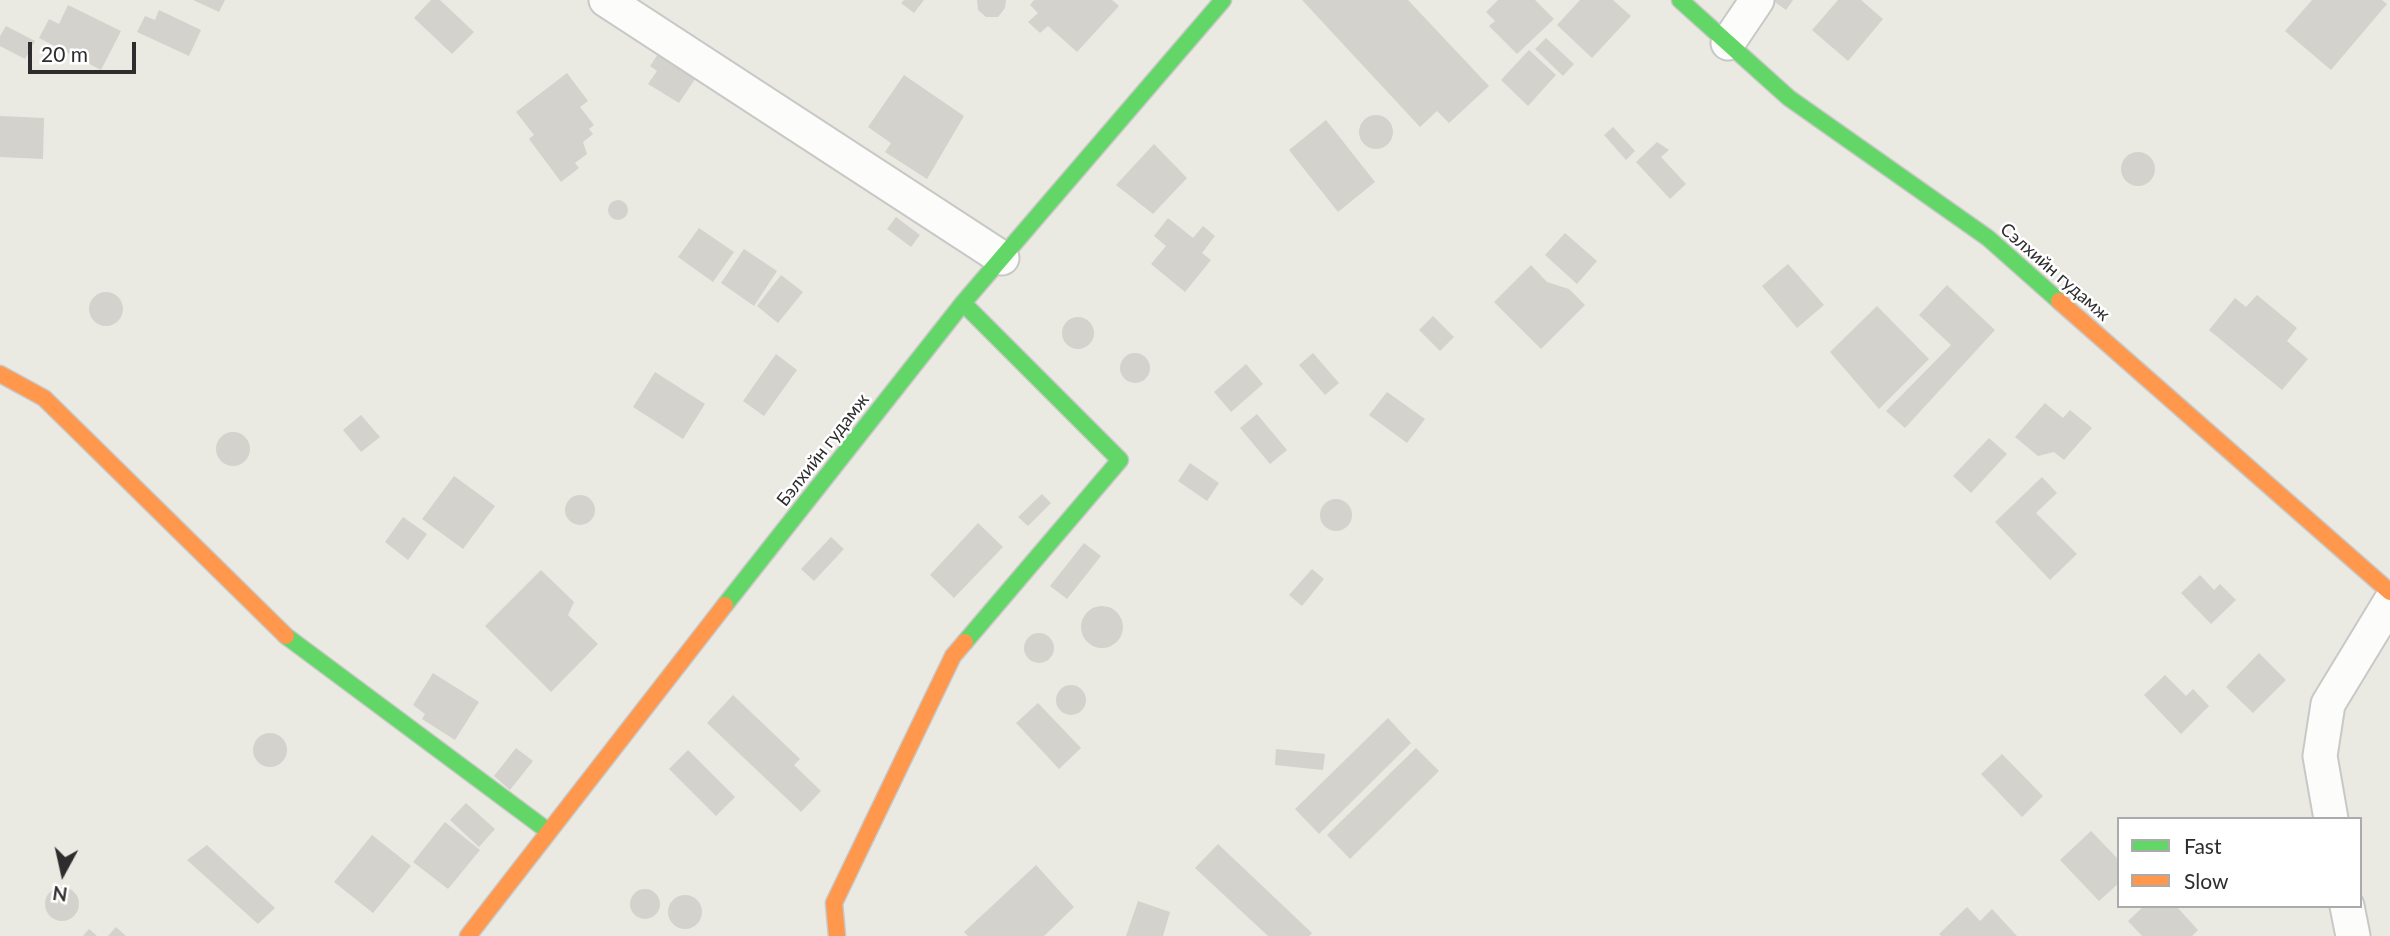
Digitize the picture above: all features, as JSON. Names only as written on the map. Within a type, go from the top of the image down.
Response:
[{"type":"main road","name":"Бэлхийн гудамж","points":[[468,936],[963,303],[1223,0]]},
{"type":"main road","name":"Сэлхийн гудамж","points":[[1680,0],[1789,98],[1988,238],[2390,592]]},
{"type":"main road","points":[[837,936],[834,903],[953,656],[1120,460],[963,303]]},
{"type":"main road","points":[[0,374],[44,398],[285,635],[548,831]]},
{"type":"street","points":[[606,0],[1002,258]]},
{"type":"street","points":[[1728,43],[1757,0]]},
{"type":"street","points":[[2331,817],[2320,756],[2328,704],[2390,602]]},
{"type":"street","points":[[2347,908],[2353,936]]},
{"type":"building","points":[[193,0],[225,0],[219,12]]},
{"type":"building","points":[[431,0],[440,0],[474,32],[452,54],[414,18]]},
{"type":"building","points":[[904,0],[924,0],[914,13],[901,3]]},
{"type":"building","points":[[977,0],[1006,0],[1005,8],[998,17],[986,17],[978,10]]},
{"type":"building","points":[[1034,0],[1112,0],[1119,6],[1077,52],[1048,26],[1040,33],[1028,22],[1038,13],[1030,5]]},
{"type":"building","points":[[1302,0],[1408,0],[1489,86],[1449,123],[1437,111],[1420,127]]},
{"type":"building","points":[[1498,0],[1535,0],[1554,19],[1517,54],[1489,26],[1495,21],[1486,12]]},
{"type":"building","points":[[1580,0],[1613,0],[1631,16],[1592,58],[1557,25]]},
{"type":"building","points":[[1772,0],[1793,0],[1786,10]]},
{"type":"building","points":[[1838,0],[1861,0],[1883,19],[1848,61],[1812,30]]},
{"type":"building","points":[[2312,0],[2382,0],[2387,4],[2331,70],[2285,31]]},
{"type":"building","points":[[68,5],[121,31],[101,70],[39,38],[49,19],[59,24]]},
{"type":"building","points":[[159,10],[201,30],[189,56],[137,32],[145,16],[155,20]]},
{"type":"building","points":[[6,26],[35,41],[25,59],[0,46],[0,36]]},
{"type":"building","points":[[1546,38],[1574,64],[1563,76],[1535,49]]},
{"type":"building","points":[[662,48],[699,73],[679,103],[648,84],[657,71],[650,66]]},
{"type":"building","points":[[1529,50],[1556,75],[1528,106],[1501,80]]},
{"type":"building","points":[[567,73],[588,101],[580,107],[594,125],[589,129],[593,134],[583,142],[587,154],[575,163],[579,168],[561,182],[529,139],[534,135],[516,112]]},
{"type":"building","points":[[904,75],[964,116],[927,179],[885,152],[891,143],[868,127]]},
{"type":"building","points":[[1376,115],[1388,120],[1393,132],[1388,144],[1376,149],[1364,144],[1359,132],[1364,120]]},
{"type":"building","points":[[0,116],[44,118],[43,159],[0,157]]},
{"type":"building","points":[[1326,120],[1375,182],[1338,212],[1289,150]]},
{"type":"building","points":[[1613,127],[1635,151],[1626,160],[1604,135]]},
{"type":"building","points":[[1657,142],[1669,150],[1661,157],[1686,184],[1670,199],[1636,162]]},
{"type":"building","points":[[1154,144],[1187,178],[1153,214],[1116,185]]},
{"type":"building","points":[[2138,152],[2150,157],[2155,169],[2150,181],[2138,186],[2126,181],[2121,169],[2126,157]]},
{"type":"building","points":[[618,200],[625,203],[628,210],[625,217],[618,220],[611,217],[608,210],[611,203]]},
{"type":"building","points":[[896,217],[920,235],[911,247],[887,229]]},
{"type":"building","points":[[1168,218],[1193,238],[1203,226],[1215,236],[1202,253],[1211,260],[1185,292],[1151,264],[1166,246],[1154,236]]},
{"type":"building","points":[[699,228],[734,252],[713,282],[678,257]]},
{"type":"building","points":[[1565,233],[1597,261],[1577,284],[1545,255]]},
{"type":"building","points":[[744,249],[777,271],[754,306],[721,283]]},
{"type":"building","points":[[1788,264],[1824,305],[1797,328],[1762,286]]},
{"type":"building","points":[[1531,265],[1547,282],[1569,289],[1585,305],[1541,349],[1494,302]]},
{"type":"building","points":[[781,275],[803,292],[778,323],[757,306]]},
{"type":"building","points":[[1947,285],[1995,330],[1905,428],[1886,411],[1951,345],[1919,315]]},
{"type":"building","points":[[106,292],[118,297],[123,309],[118,321],[106,326],[94,321],[89,309],[94,297]]},
{"type":"building","points":[[2257,295],[2297,328],[2287,341],[2308,359],[2282,390],[2209,330],[2235,298],[2246,307]]},
{"type":"building","points":[[1877,306],[1929,359],[1879,409],[1830,352]]},
{"type":"building","points":[[1433,316],[1454,337],[1440,351],[1419,330]]},
{"type":"building","points":[[1078,317],[1089,322],[1094,333],[1089,344],[1078,349],[1067,344],[1062,333],[1067,322]]},
{"type":"building","points":[[1135,353],[1141,354],[1149,362],[1149,374],[1141,382],[1135,383],[1129,382],[1121,374],[1120,368],[1121,362],[1129,354]]},
{"type":"building","points":[[1313,353],[1339,383],[1325,395],[1299,365]]},
{"type":"building","points":[[776,354],[797,370],[764,416],[743,401]]},
{"type":"building","points":[[1246,364],[1263,384],[1231,412],[1214,392]]},
{"type":"building","points":[[655,372],[705,404],[683,439],[633,407]]},
{"type":"building","points":[[1387,392],[1425,419],[1407,443],[1369,415]]},
{"type":"building","points":[[2045,403],[2063,418],[2070,410],[2092,428],[2064,460],[2054,452],[2038,456],[2015,437]]},
{"type":"building","points":[[1257,414],[1287,450],[1270,464],[1240,428]]},
{"type":"building","points":[[361,415],[380,437],[361,452],[343,430]]},
{"type":"building","points":[[233,432],[245,437],[250,449],[245,461],[233,466],[221,461],[216,449],[221,437]]},
{"type":"building","points":[[1989,438],[2007,454],[1971,493],[1953,476]]},
{"type":"building","points":[[1190,463],[1219,483],[1207,501],[1178,481]]},
{"type":"building","points":[[454,476],[495,506],[463,549],[422,519]]},
{"type":"building","points":[[2042,477],[2057,493],[2036,513],[2077,554],[2050,580],[1995,522]]},
{"type":"building","points":[[1042,494],[1051,503],[1028,526],[1018,517]]},
{"type":"building","points":[[580,495],[591,499],[595,510],[591,521],[580,525],[569,521],[565,510],[569,499]]},
{"type":"building","points":[[1336,499],[1347,504],[1352,515],[1347,526],[1336,531],[1325,526],[1320,515],[1325,504]]},
{"type":"building","points":[[403,517],[427,534],[408,560],[385,542]]},
{"type":"building","points":[[978,523],[1003,547],[954,598],[930,575]]},
{"type":"building","points":[[831,537],[844,549],[814,581],[801,569]]},
{"type":"building","points":[[1084,543],[1101,556],[1067,599],[1050,586]]},
{"type":"building","points":[[1312,569],[1324,579],[1302,606],[1289,595]]},
{"type":"building","points":[[541,570],[574,602],[568,615],[598,644],[551,692],[485,626]]},
{"type":"building","points":[[2200,575],[2214,590],[2220,584],[2236,600],[2211,624],[2181,593]]},
{"type":"building","points":[[1102,606],[1117,612],[1123,627],[1117,642],[1102,648],[1087,642],[1081,627],[1087,612]]},
{"type":"building","points":[[1039,633],[1050,637],[1054,648],[1050,659],[1039,663],[1028,659],[1024,648],[1028,637]]},
{"type":"building","points":[[2259,653],[2286,680],[2253,713],[2226,687]]},
{"type":"building","points":[[433,673],[479,702],[455,740],[422,719],[425,714],[413,705]]},
{"type":"building","points":[[2165,675],[2186,696],[2193,689],[2209,706],[2181,734],[2144,695]]},
{"type":"building","points":[[1071,685],[1082,689],[1086,700],[1082,711],[1071,715],[1060,711],[1056,700],[1060,689]]},
{"type":"building","points":[[733,695],[800,759],[794,765],[821,791],[801,812],[707,723]]},
{"type":"building","points":[[1038,703],[1081,748],[1059,769],[1016,723]]},
{"type":"building","points":[[1388,718],[1411,743],[1319,834],[1295,809]]},
{"type":"building","points":[[270,733],[282,738],[287,750],[282,762],[270,767],[258,762],[253,750],[258,738]]},
{"type":"building","points":[[516,748],[533,761],[510,790],[494,776]]},
{"type":"building","points":[[1416,748],[1439,771],[1350,859],[1327,835]]},
{"type":"building","points":[[1276,749],[1325,754],[1323,770],[1275,765]]},
{"type":"building","points":[[688,750],[735,797],[716,816],[669,769]]},
{"type":"building","points":[[2002,754],[2043,796],[2022,817],[1981,774]]},
{"type":"building","points":[[466,803],[495,829],[479,847],[450,820]]},
{"type":"building","points":[[445,822],[480,850],[448,889],[413,862]]},
{"type":"building","points":[[2091,831],[2117,858],[2117,885],[2099,901],[2060,860]]},
{"type":"building","points":[[372,835],[411,866],[373,913],[334,882]]},
{"type":"building","points":[[1218,844],[1312,933],[1309,936],[1268,936],[1195,868]]},
{"type":"building","points":[[207,845],[275,908],[258,924],[187,860]]},
{"type":"building","points":[[1036,865],[1074,907],[1044,936],[968,936],[964,932]]},
{"type":"building","points":[[62,887],[74,892],[79,904],[74,916],[62,921],[50,916],[45,904],[50,892]]},
{"type":"building","points":[[645,889],[656,893],[660,904],[656,915],[645,919],[634,915],[630,904],[634,893]]},
{"type":"building","points":[[685,895],[697,900],[702,912],[697,924],[685,929],[673,924],[668,912],[673,900]]},
{"type":"building","points":[[1138,901],[1170,912],[1163,936],[1126,936]]},
{"type":"building","points":[[1967,907],[1980,921],[1992,909],[2017,936],[1941,936],[1939,934]]},
{"type":"building","points":[[2142,908],[2178,908],[2198,930],[2192,936],[2142,936],[2128,921]]},
{"type":"building","points":[[116,927],[126,936],[108,936]]},
{"type":"building","points":[[89,929],[97,936],[83,936]]},
{"type":"traffic: fast","points":[[725,605],[963,303],[1223,0]]},
{"type":"traffic: fast","points":[[1680,0],[1789,98],[1988,238],[2059,301]]},
{"type":"traffic: fast","points":[[963,303],[1120,460],[965,642]]},
{"type":"traffic: fast","points":[[286,636],[548,831]]},
{"type":"traffic: slow","points":[[2059,301],[2390,592]]},
{"type":"traffic: slow","points":[[0,374],[44,398],[286,636]]},
{"type":"traffic: slow","points":[[468,936],[725,605]]},
{"type":"traffic: slow","points":[[837,936],[834,903],[953,656],[965,642]]}]
